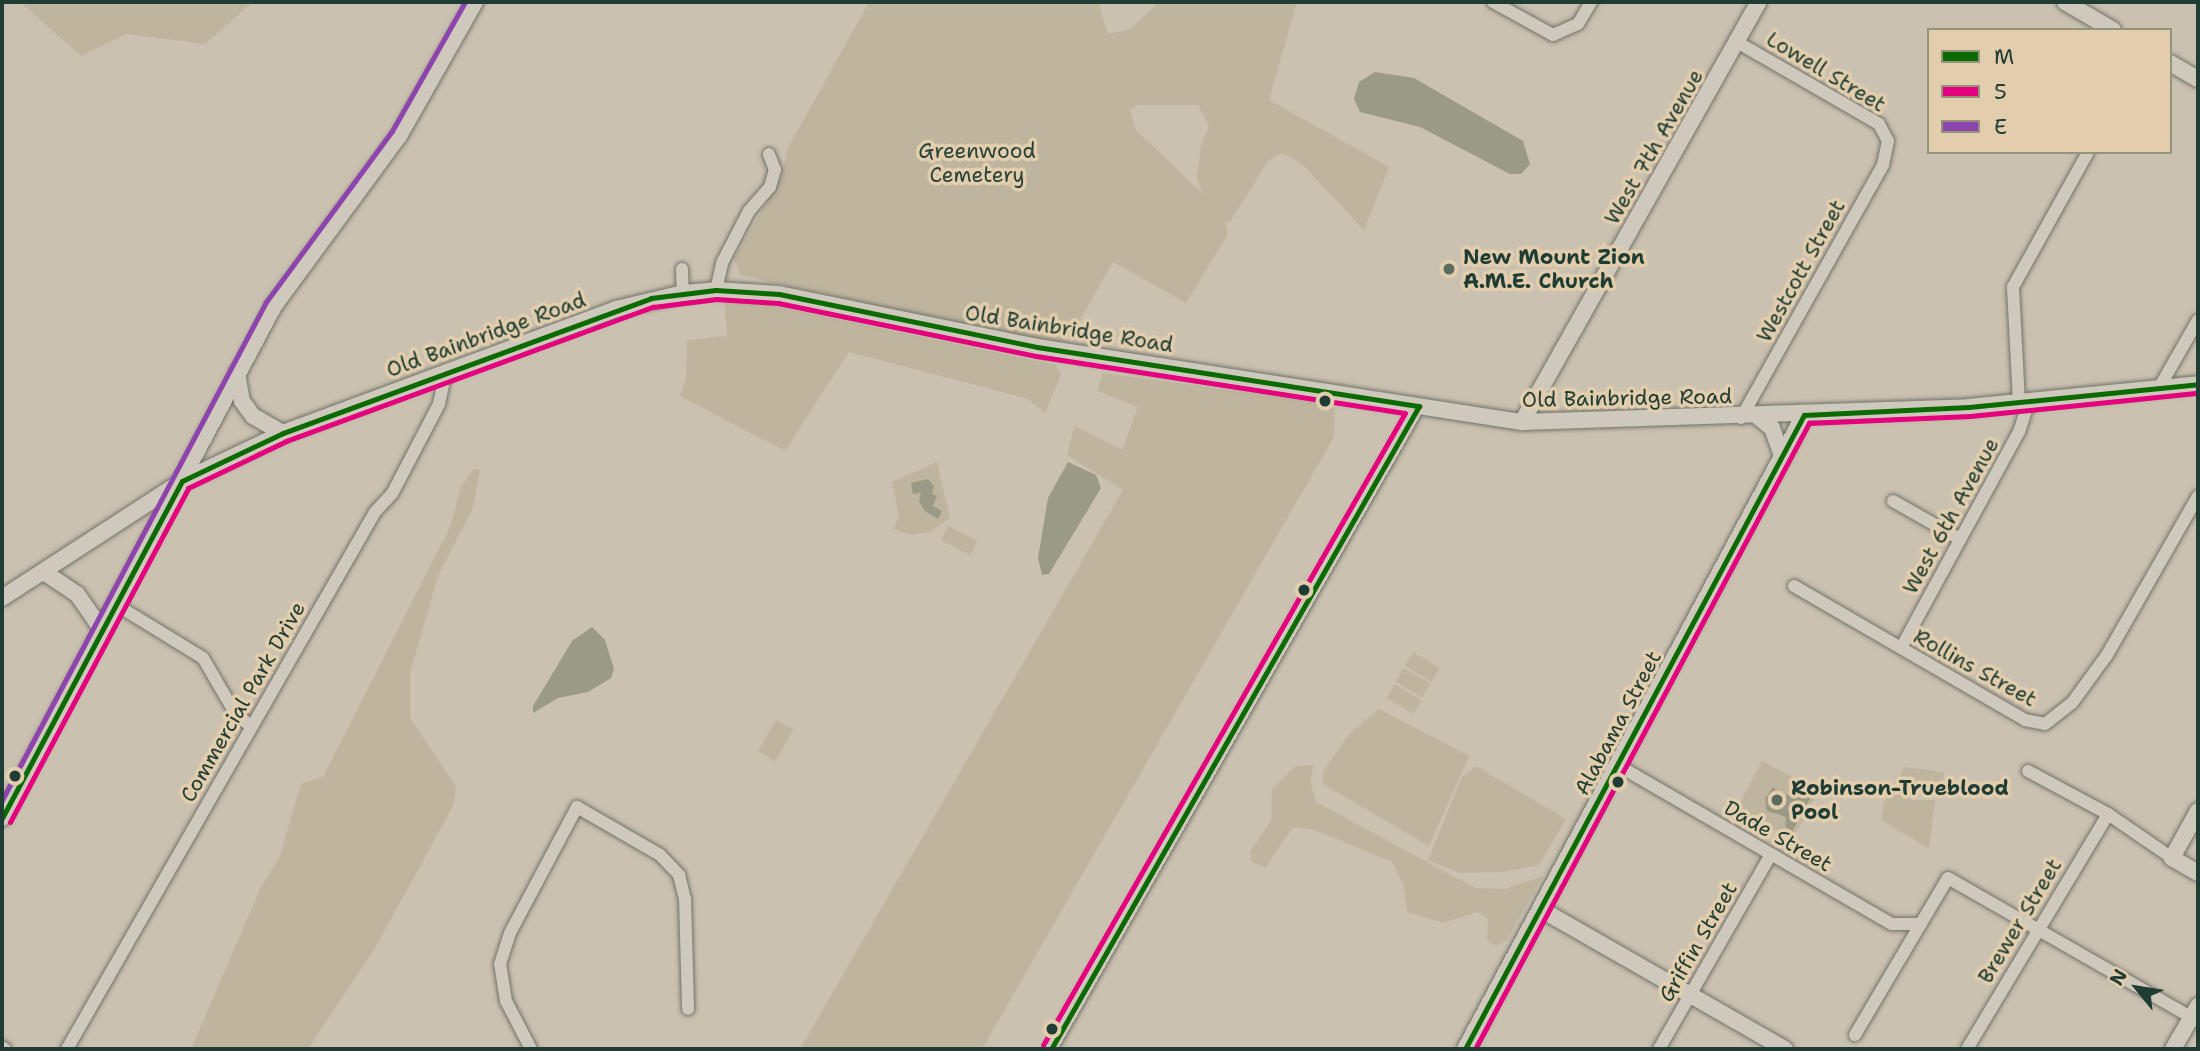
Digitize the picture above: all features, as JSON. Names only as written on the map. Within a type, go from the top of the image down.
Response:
[{"type":"main road","points":[[2,818],[237,373],[298,271],[399,136],[475,2]]},
{"type":"main road","name":"West 7th Avenue","points":[[1522,422],[1759,2]]},
{"type":"main road","points":[[2065,2],[2110,28]]},
{"type":"main road","points":[[2172,64],[2198,79]]},
{"type":"main road","name":"Old Bainbridge Road","points":[[2,598],[182,481],[283,433],[616,309],[683,293],[716,290],[779,294],[1037,347],[1522,422],[1804,415],[2024,401],[2198,384]]},
{"type":"main road","points":[[237,373],[242,401],[253,416],[283,433]]},
{"type":"main road","name":"Alabama Street","points":[[1469,1048],[1804,415]]},
{"type":"main road","points":[[1758,417],[1772,428],[1782,454]]},
{"type":"main road","points":[[44,572],[77,594],[102,630]]},
{"type":"main road","points":[[2198,811],[2172,858],[2198,873]]},
{"type":"main road","points":[[1542,910],[1785,1049]]},
{"type":"main road","points":[[2173,1049],[2196,1015]]},
{"type":"street","points":[[1493,2],[1553,35],[1571,30],[1591,2]]},
{"type":"street","name":"Lowell Street","points":[[1737,41],[1879,124],[1888,141]]},
{"type":"street","name":"Westcott Street","points":[[1741,418],[1883,165],[1888,141]]},
{"type":"street","points":[[716,290],[722,263],[748,211],[770,187],[775,170],[769,154]]},
{"type":"street","name":"West 6th Avenue","points":[[1900,648],[2026,418],[2013,287],[2087,154]]},
{"type":"street","points":[[682,269],[683,293]]},
{"type":"street","points":[[2159,388],[2198,320]]},
{"type":"street","name":"Commercial Park Drive","points":[[67,1049],[375,512],[392,494],[439,404],[446,372]]},
{"type":"street","points":[[1067,1049],[1053,1046],[1419,406]]},
{"type":"street","name":"Rollins Street","points":[[1794,586],[2025,720],[2053,721],[2073,703],[2107,655],[2198,496]]},
{"type":"street","points":[[1893,501],[1960,539]]},
{"type":"street","points":[[115,604],[203,658],[234,711],[251,727]]},
{"type":"street","name":"Dade Street","points":[[1619,766],[1892,924],[1921,924]]},
{"type":"street","points":[[2028,771],[2108,814],[2172,858]]},
{"type":"street","points":[[531,1049],[506,1001],[500,964],[510,933],[577,807],[660,855],[679,875],[685,899],[688,1009]]},
{"type":"street","name":"Brewer Street","points":[[1967,1049],[2036,928],[2108,814]]},
{"type":"street","name":"Griffin Street","points":[[1659,1049],[1770,854]]},
{"type":"street","points":[[1855,1035],[1948,878],[2196,1015]]},
{"type":"green space","points":[[20,2],[253,2],[205,44],[126,34],[81,56]]},
{"type":"green space","name":"Greenwood Cemetery","points":[[869,2],[1098,2],[1108,34],[1129,30],[1159,2],[1297,2],[1269,100],[1389,167],[1364,230],[1302,164],[1282,153],[1268,161],[1230,222],[1225,222],[1228,234],[1186,303],[1113,262],[1067,343],[982,329],[741,275],[734,259],[781,177],[788,148]],"holes":[[[1138,105],[1198,105],[1209,127],[1201,144],[1197,178],[1203,194],[1136,130],[1130,109]]]},
{"type":"green space","points":[[731,297],[1056,365],[1061,375],[1045,413],[1028,399],[849,352],[785,451],[680,396],[686,379],[687,340],[727,336],[724,298]]},
{"type":"green space","points":[[1103,373],[1330,404],[1335,409],[1334,437],[982,1049],[800,1049],[1123,490],[1067,455],[1074,426],[1122,450],[1138,407],[1097,391]]},
{"type":"green space","points":[[937,462],[950,518],[930,532],[911,535],[893,529],[899,517],[892,482]]},
{"type":"green space","points":[[474,469],[480,470],[473,508],[438,576],[410,673],[410,718],[456,787],[453,806],[374,950],[308,1049],[191,1049],[261,887],[280,856],[301,784],[323,777],[450,527],[461,487]]},
{"type":"green space","points":[[948,526],[977,541],[970,555],[941,540]]},
{"type":"green space","points":[[1413,652],[1440,668],[1431,682],[1405,666]]},
{"type":"green space","points":[[1404,668],[1431,684],[1422,698],[1396,682]]},
{"type":"green space","points":[[1395,684],[1421,700],[1413,714],[1387,698]]},
{"type":"green space","points":[[1379,709],[1469,756],[1429,846],[1323,784],[1323,771],[1350,733]]},
{"type":"green space","points":[[776,720],[793,730],[775,761],[758,751]]},
{"type":"green space","name":"Robinson-Trueblood Pool","points":[[1762,761],[1819,791],[1793,840],[1736,810]]},
{"type":"green space","points":[[1314,765],[1310,781],[1316,802],[1475,888],[1505,889],[1543,876],[1507,940],[1495,946],[1487,940],[1488,919],[1477,912],[1443,923],[1407,912],[1404,886],[1392,862],[1315,830],[1293,827],[1265,868],[1251,861],[1250,852],[1271,821],[1272,789],[1296,766]]},
{"type":"green space","points":[[1476,766],[1566,819],[1539,865],[1503,872],[1460,873],[1428,860],[1462,777]]},
{"type":"green space","points":[[1904,767],[1944,772],[1942,786],[1904,783],[1900,776]]},
{"type":"green space","points":[[1897,782],[1906,787],[1911,800],[1935,800],[1929,849],[1881,820],[1885,792]]},
{"type":"shaded area","points":[[1375,72],[1414,78],[1523,141],[1530,164],[1521,174],[1510,174],[1420,127],[1360,112],[1354,99],[1359,82]]},
{"type":"shaded area","points":[[1068,462],[1096,475],[1101,488],[1049,574],[1042,575],[1038,558],[1048,498]]},
{"type":"shaded area","points":[[928,479],[934,486],[932,494],[937,496],[933,506],[942,511],[938,519],[925,511],[919,502],[921,493],[913,494],[911,483]]},
{"type":"shaded area","points":[[592,627],[605,640],[614,669],[611,678],[588,692],[558,698],[533,713],[533,706],[572,641]]},
{"type":"shaded area","points":[[1773,787],[1782,796],[1801,792],[1811,797],[1792,832],[1785,827],[1786,817],[1767,811],[1765,799]]},
{"type":"transit line","name":"E","points":[[2,800],[266,302],[392,131],[465,2]]},
{"type":"transit line","name":"M","points":[[2,818],[182,481],[283,433],[651,298],[716,290],[779,294],[1037,347],[1419,406],[1051,1049]]},
{"type":"transit line","name":"5","points":[[10,822],[188,488],[286,441],[653,307],[716,299],[778,303],[1036,356],[1405,413],[1043,1045]]},
{"type":"transit line","name":"M","points":[[1465,1049],[1804,415],[1969,407],[2198,384]]},
{"type":"transit line","name":"5","points":[[1475,1049],[1809,423],[1970,416],[2198,393]]},
{"type":"place","name":"New Mount Zion A.M.E. Church","points":[[1449,269]]},
{"type":"place","name":"Robinson-Trueblood Pool","points":[[1777,800]]}]
